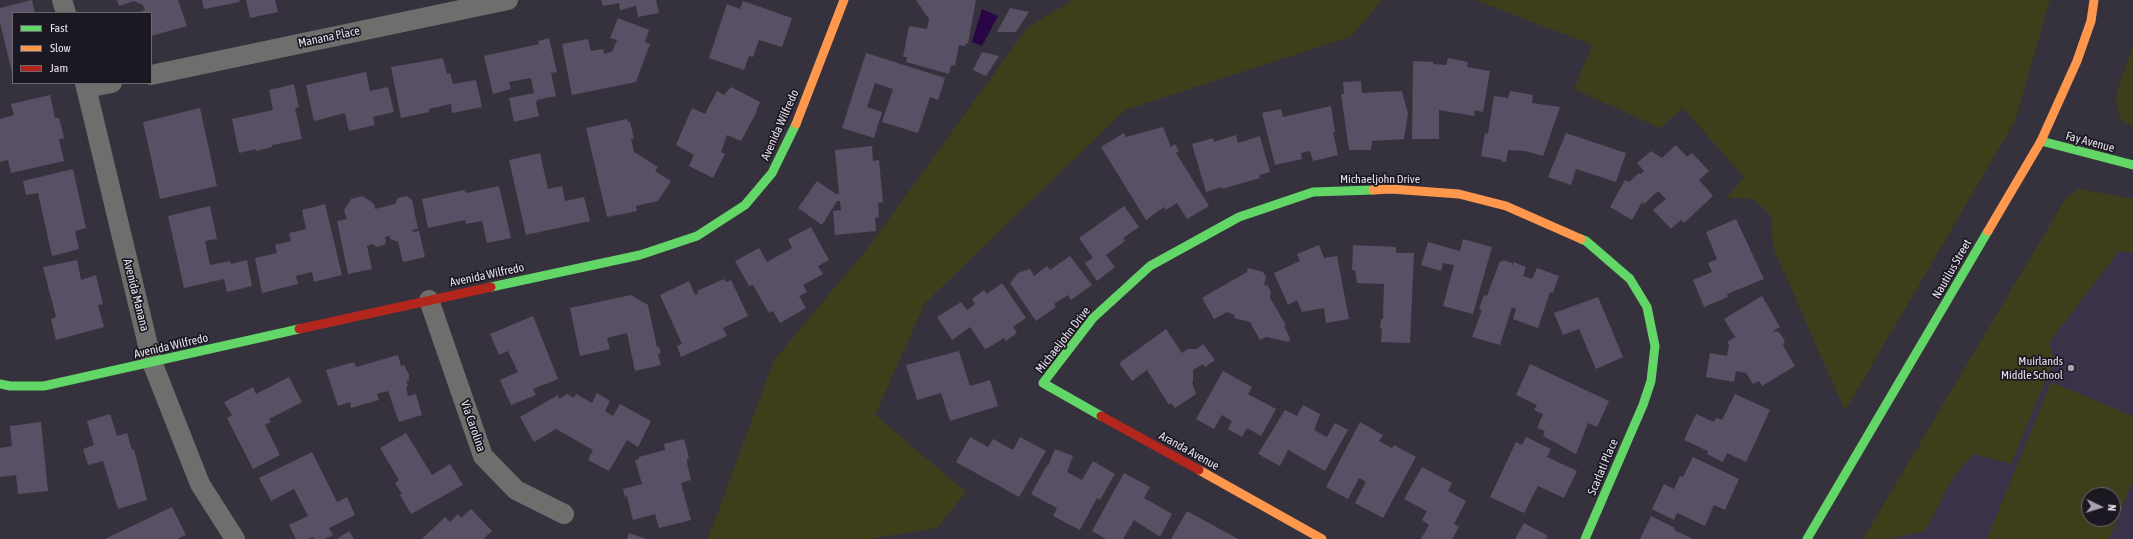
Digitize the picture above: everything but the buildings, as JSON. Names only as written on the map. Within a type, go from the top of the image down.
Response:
[{"type":"street","points":[[62,0],[66,12]]},
{"type":"street","name":"Manana Place","points":[[152,75],[508,0]]},
{"type":"street","name":"Avenida Wilfredo","points":[[0,384],[10,386],[44,386],[429,300],[640,255],[697,236],[745,205],[772,173],[792,133],[844,0]]},
{"type":"street","name":"Nautilus Street","points":[[1807,539],[2041,141],[2077,61],[2091,21],[2094,0]]},
{"type":"street","points":[[85,86],[103,84]]},
{"type":"street","name":"Avenida Manana","points":[[85,86],[152,362],[200,484],[235,539]]},
{"type":"street","name":"Fay Avenue","points":[[2041,141],[2133,165]]},
{"type":"street","name":"Michaeljohn Drive","points":[[1044,384],[1093,318],[1150,266],[1238,217],[1313,192],[1391,189],[1459,194],[1506,206],[1586,241],[1630,279],[1647,307],[1655,346],[1651,380],[1643,405]]},
{"type":"street","name":"Via Carolina","points":[[429,300],[483,456],[516,490],[564,514]]},
{"type":"street","name":"Aranda Avenue","points":[[1044,384],[1322,539]]},
{"type":"street","name":"Scarlati Place","points":[[1585,539],[1643,405]]},
{"type":"shaded area","points":[[982,9],[998,16],[982,46],[972,42]]},
{"type":"shaded area","name":"Muirlands Middle School","points":[[2133,236],[2133,539],[1883,539],[2102,242]]},
{"type":"green space","points":[[1073,0],[1382,0],[1352,36],[1125,110],[925,303],[875,415],[966,492],[937,528],[868,539],[708,539],[774,360],[868,248],[1027,28]]},
{"type":"green space","points":[[1476,0],[2050,0],[2015,121],[1845,411],[1773,247],[1771,216],[1754,199],[1726,198],[1744,177],[1683,108],[1660,128],[1574,89],[1592,45]]},
{"type":"green space","points":[[2133,46],[2133,126],[2121,120],[2116,104],[2117,92]]},
{"type":"green space","points":[[2079,189],[2133,199],[2133,253],[2119,251],[2049,343],[2054,360],[2011,464],[1973,454],[1953,478],[1925,531],[1888,539],[1863,539],[2066,198]]},
{"type":"green space","points":[[2051,382],[2133,416],[2133,481],[2121,510],[2121,487],[2081,487],[2081,527],[2114,527],[2109,539],[1987,539]]},
{"type":"traffic: fast","points":[[491,287],[640,255],[697,236],[745,205],[772,173],[796,124]]},
{"type":"traffic: fast","points":[[2041,141],[2133,165]]},
{"type":"traffic: fast","points":[[1101,416],[1043,383],[1093,318],[1150,266],[1239,217],[1313,192],[1373,190]]},
{"type":"traffic: fast","points":[[1807,539],[1988,231]]},
{"type":"traffic: fast","points":[[1581,239],[1586,241],[1630,279],[1647,307],[1655,346],[1651,381],[1643,405],[1585,539]]},
{"type":"traffic: fast","points":[[0,384],[10,386],[44,386],[299,329]]},
{"type":"traffic: slow","points":[[796,124],[844,0]]},
{"type":"traffic: slow","points":[[1988,231],[2041,141],[2077,61],[2091,21],[2094,0]]},
{"type":"traffic: slow","points":[[1373,190],[1391,189],[1459,194],[1506,206],[1581,239]]},
{"type":"traffic: slow","points":[[1199,470],[1322,539]]},
{"type":"traffic: jam","points":[[299,329],[491,287]]},
{"type":"traffic: jam","points":[[1101,416],[1199,470]]},
{"type":"place","name":"Muirlands Middle School","points":[[2071,368]]}]
